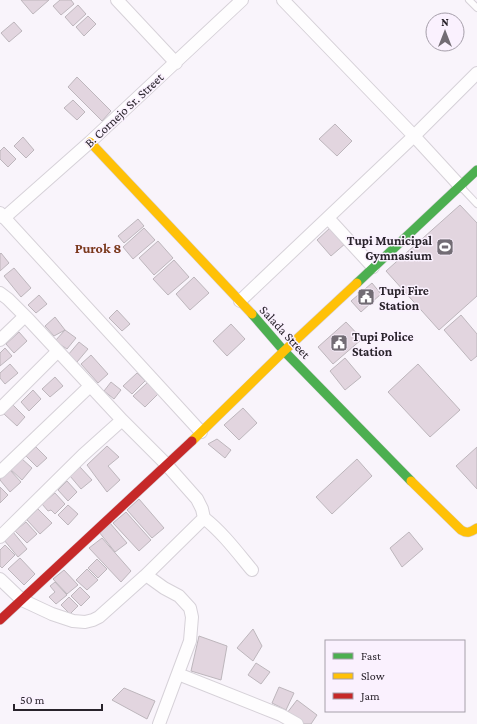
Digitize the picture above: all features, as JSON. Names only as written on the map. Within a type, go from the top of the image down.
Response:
[{"type":"street","points":[[117,0],[176,63]]},
{"type":"street","name":"B. Cornejo Sr. Street","points":[[2,216],[90,142],[242,0]]},
{"type":"street","points":[[283,0],[460,186]]},
{"type":"street","points":[[240,301],[414,136],[477,73]]},
{"type":"street","name":"Salada Street","points":[[90,142],[240,301],[284,351],[461,532],[470,533],[477,528]]},
{"type":"street","points":[[0,620],[477,170]]},
{"type":"street","points":[[2,216],[201,432]]},
{"type":"street","points":[[328,218],[373,267]]},
{"type":"street","points":[[0,292],[29,320],[122,420],[166,464],[200,502],[204,518],[224,536],[252,570]]},
{"type":"street","points":[[0,340],[25,316]]},
{"type":"street","points":[[0,408],[58,351]]},
{"type":"street","points":[[0,472],[90,386]]},
{"type":"street","points":[[0,537],[83,455],[122,420]]},
{"type":"street","points":[[0,579],[22,600],[73,621],[85,622],[93,620],[99,617],[146,576],[204,518]]},
{"type":"street","points":[[146,576],[178,596],[190,608],[192,617],[190,641],[159,724]]},
{"type":"street","points":[[178,674],[281,715],[297,724]]},
{"type":"lane","points":[[469,0],[477,8]]},
{"type":"lane","points":[[460,186],[477,204]]},
{"type":"building","points":[[21,0],[49,0],[33,14]]},
{"type":"building","points":[[60,0],[71,0],[74,4],[61,15],[53,6]]},
{"type":"building","points":[[78,5],[86,14],[73,26],[65,17]]},
{"type":"building","points":[[88,16],[96,24],[84,36],[76,27]]},
{"type":"building","points":[[14,22],[22,31],[9,42],[1,33]]},
{"type":"building","points":[[77,77],[111,111],[102,121],[68,87]]},
{"type":"building","points":[[73,100],[85,112],[77,120],[64,108]]},
{"type":"building","points":[[335,124],[352,141],[337,156],[319,139]]},
{"type":"building","points":[[23,137],[34,150],[26,158],[14,146]]},
{"type":"building","points":[[4,147],[16,159],[8,167],[0,159],[0,151]]},
{"type":"building","name":"Tupi Municipal Gymnasium","points":[[460,205],[477,223],[477,296],[439,330],[386,271]]},
{"type":"building","points":[[138,219],[144,226],[124,243],[118,236]]},
{"type":"building","points":[[331,227],[346,243],[331,256],[317,240]]},
{"type":"building","points":[[144,228],[155,240],[133,259],[123,247]]},
{"type":"building","points":[[158,241],[173,258],[154,275],[139,258]]},
{"type":"building","points":[[1,253],[9,263],[0,271],[0,254]]},
{"type":"building","points":[[174,260],[189,277],[168,295],[153,279]]},
{"type":"building","points":[[14,268],[31,288],[21,297],[4,276]]},
{"type":"building","points":[[194,277],[209,293],[190,310],[176,294]]},
{"type":"building","points":[[372,283],[381,294],[361,312],[351,301]]},
{"type":"building","points":[[39,295],[47,304],[36,313],[28,305]]},
{"type":"building","points":[[117,310],[130,324],[122,331],[109,318]]},
{"type":"building","points":[[461,315],[477,334],[477,356],[471,361],[444,330]]},
{"type":"building","points":[[55,317],[65,330],[54,336],[45,326]]},
{"type":"building","points":[[346,322],[362,339],[333,364],[318,347]]},
{"type":"building","points":[[231,324],[245,339],[227,356],[213,341]]},
{"type":"building","points":[[65,330],[76,338],[67,349],[55,341]]},
{"type":"building","points":[[19,332],[27,341],[14,353],[6,344]]},
{"type":"building","points":[[79,342],[88,349],[77,362],[68,355]]},
{"type":"building","points":[[5,348],[12,356],[0,366],[0,353]]},
{"type":"building","points":[[91,355],[108,374],[98,383],[81,364]]},
{"type":"building","points":[[345,358],[361,377],[345,390],[330,371]]},
{"type":"building","points":[[10,364],[18,373],[5,384],[0,378],[0,373]]},
{"type":"building","points":[[418,364],[460,410],[430,437],[388,392]]},
{"type":"building","points":[[137,373],[145,381],[132,394],[123,386]]},
{"type":"building","points":[[55,377],[63,386],[50,397],[42,389]]},
{"type":"building","points":[[111,382],[121,390],[114,399],[104,391]]},
{"type":"building","points":[[147,383],[158,394],[145,407],[133,396]]},
{"type":"building","points":[[33,390],[41,399],[29,411],[21,402]]},
{"type":"building","points":[[13,405],[25,417],[17,426],[4,414]]},
{"type":"building","points":[[243,408],[257,423],[239,440],[224,425]]},
{"type":"building","points":[[217,439],[231,450],[225,458],[208,444]]},
{"type":"building","points":[[107,446],[119,457],[108,466],[120,480],[107,492],[87,465]]},
{"type":"building","points":[[36,447],[47,458],[37,467],[26,456]]},
{"type":"building","points":[[477,447],[477,489],[456,466]]},
{"type":"building","points":[[21,458],[32,468],[22,480],[10,469]]},
{"type":"building","points":[[357,459],[372,476],[332,514],[316,497]]},
{"type":"building","points":[[80,467],[92,480],[81,489],[70,476]]},
{"type":"building","points":[[10,470],[21,482],[10,492],[0,479]]},
{"type":"building","points":[[67,481],[77,492],[68,501],[58,490]]},
{"type":"building","points":[[0,487],[8,495],[0,503]]},
{"type":"building","points":[[55,493],[65,504],[55,514],[51,510],[48,511],[42,504]]},
{"type":"building","points":[[139,499],[164,528],[152,538],[127,510]]},
{"type":"building","points":[[68,505],[78,514],[68,525],[58,515]]},
{"type":"building","points":[[38,509],[52,523],[40,534],[27,520]]},
{"type":"building","points":[[126,512],[151,540],[139,551],[113,523]]},
{"type":"building","points":[[26,522],[37,534],[27,543],[15,531]]},
{"type":"building","points":[[110,523],[127,543],[115,552],[99,532]]},
{"type":"building","points":[[13,532],[27,549],[18,557],[4,540]]},
{"type":"building","points":[[409,532],[423,549],[402,567],[390,548]]},
{"type":"building","points":[[102,538],[131,571],[121,582],[89,548]]},
{"type":"building","points":[[5,545],[15,555],[2,568],[0,566],[0,550]]},
{"type":"building","points":[[20,558],[35,574],[24,585],[8,569]]},
{"type":"building","points":[[97,559],[107,569],[98,578],[88,568]]},
{"type":"building","points":[[87,569],[98,580],[87,590],[76,580]]},
{"type":"building","points":[[64,570],[78,585],[67,594],[53,579]]},
{"type":"building","points":[[55,582],[67,595],[56,604],[49,597],[55,592],[50,586]]},
{"type":"building","points":[[80,587],[90,597],[81,606],[71,596]]},
{"type":"building","points":[[69,597],[78,606],[70,614],[61,605]]},
{"type":"building","points":[[253,629],[262,646],[253,661],[237,648]]},
{"type":"building","points":[[199,636],[227,646],[221,680],[191,671]]},
{"type":"building","points":[[256,663],[270,672],[261,684],[248,675]]},
{"type":"building","points":[[279,687],[294,693],[286,710],[272,703]]},
{"type":"building","points":[[124,688],[155,701],[147,719],[112,700]]},
{"type":"building","points":[[297,700],[317,715],[311,724],[302,724],[287,713]]},
{"type":"traffic: fast","points":[[357,283],[477,170]]},
{"type":"traffic: fast","points":[[252,314],[284,351],[411,481]]},
{"type":"traffic: slow","points":[[90,142],[252,314]]},
{"type":"traffic: slow","points":[[192,441],[284,351],[357,283]]},
{"type":"traffic: slow","points":[[411,481],[461,530],[469,532],[477,528]]},
{"type":"traffic: jam","points":[[0,620],[192,441]]},
{"type":"place","name":"Tupi Municipal Gymnasium","points":[[445,247]]},
{"type":"place","name":"Tupi Fire Station","points":[[366,297]]},
{"type":"place","name":"Tupi Police Station","points":[[339,343]]},
{"type":"district","name":"Purok 8","points":[[98,248]]}]
